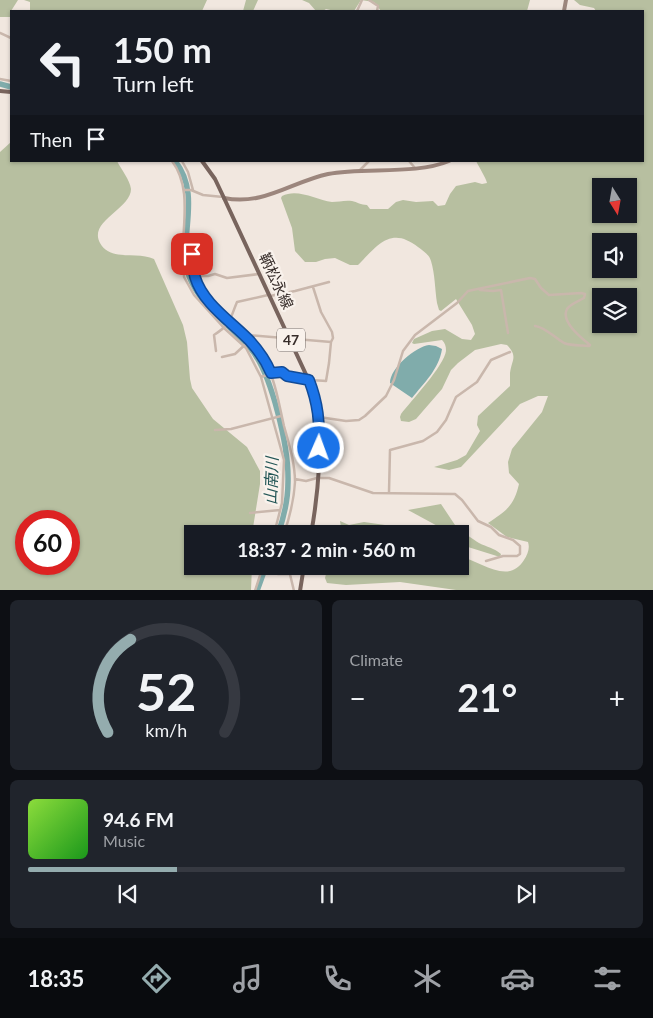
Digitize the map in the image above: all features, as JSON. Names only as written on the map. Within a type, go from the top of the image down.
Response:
[{"type":"main road","name":"鞆松永線","points":[[203,162],[215,179],[316,396],[319,417],[317,478],[312,525]]},
{"type":"main road","points":[[300,590],[302,575]]},
{"type":"street","points":[[368,0],[378,6],[377,10]]},
{"type":"street","points":[[173,162],[179,171],[185,190],[184,277],[194,295],[225,328],[246,343],[266,362],[270,374],[292,458],[295,479],[292,510],[287,525]]},
{"type":"street","points":[[183,162],[188,172],[192,190]]},
{"type":"street","points":[[359,171],[368,162]]},
{"type":"street","points":[[410,162],[416,168]]},
{"type":"street","points":[[185,190],[224,198],[261,198],[325,175],[416,168],[447,162]]},
{"type":"street","points":[[183,245],[192,254],[195,276],[200,287],[229,323],[245,337],[262,377],[284,460],[283,487],[276,525]]},
{"type":"street","points":[[195,276],[215,274],[227,278],[260,274]]},
{"type":"street","points":[[319,417],[346,422],[359,420],[365,416],[380,403],[388,392],[394,380],[399,359],[410,340],[468,292],[530,278],[535,279],[540,288],[549,295],[585,294],[584,298],[567,309],[566,313],[571,327],[580,338],[590,345],[571,346],[552,336],[539,326],[535,326]]},
{"type":"street","points":[[216,351],[214,335],[229,323],[237,302],[329,282]]},
{"type":"street","points":[[262,377],[282,372],[287,376],[326,381],[333,338],[332,332],[321,312],[313,287]]},
{"type":"street","points":[[476,289],[501,290],[508,333]]},
{"type":"street","points":[[245,337],[247,335],[331,342]]},
{"type":"street","points":[[222,358],[235,354],[246,343]]},
{"type":"street","points":[[389,492],[390,450],[423,441],[437,432],[446,420],[456,397],[480,378],[491,360],[510,352]]},
{"type":"street","points":[[215,430],[231,429],[281,416]]},
{"type":"street","points":[[295,479],[306,481],[317,478],[329,478],[374,493],[452,494],[459,496],[478,521],[491,527],[499,535],[513,540],[520,546],[520,554],[516,556],[503,556],[486,561]]},
{"type":"street","points":[[250,513],[280,510]]},
{"type":"street","points":[[255,590],[260,575]]},
{"type":"street","points":[[291,575],[294,590]]},
{"type":"green space","points":[[0,0],[18,0],[10,10],[10,17],[0,17]]},
{"type":"green space","points":[[24,0],[207,0],[202,10],[30,10],[30,2]]},
{"type":"green space","points":[[246,0],[258,0],[253,10],[243,10]]},
{"type":"green space","points":[[302,0],[361,0],[355,10],[315,10],[309,3]]},
{"type":"green space","points":[[361,0],[530,0],[527,10],[380,10],[374,2]]},
{"type":"green space","points":[[574,0],[653,0],[653,590],[456,590],[400,582],[346,585],[327,583],[326,575],[469,575],[469,559],[502,571],[510,571],[517,567],[528,553],[528,542],[507,537],[488,523],[504,511],[515,498],[519,484],[509,473],[508,462],[512,449],[542,412],[548,396],[538,396],[520,404],[461,467],[449,470],[434,467],[457,460],[466,455],[480,431],[477,425],[478,416],[510,386],[512,352],[507,345],[501,344],[475,350],[451,370],[442,389],[416,419],[409,422],[401,421],[401,414],[434,374],[446,351],[442,340],[414,344],[412,343],[414,339],[432,331],[445,329],[462,339],[471,340],[475,334],[472,325],[456,299],[441,311],[439,310],[430,259],[424,251],[413,243],[398,238],[382,242],[358,265],[350,265],[335,258],[305,262],[295,251],[292,228],[281,198],[282,196],[294,193],[332,202],[352,201],[367,205],[370,209],[388,209],[396,202],[403,200],[416,202],[433,201],[438,206],[445,205],[456,186],[475,182],[487,183],[477,162],[644,162],[644,10],[595,10],[580,5]]},
{"type":"green space","points":[[10,143],[10,162],[118,162],[129,182],[131,189],[129,196],[100,228],[98,235],[100,243],[110,252],[154,259],[183,325],[187,342],[192,388],[213,419],[247,447],[260,471],[260,484],[253,525],[184,525],[184,575],[252,575],[251,590],[0,590],[0,152]]},
{"type":"green space","points":[[441,504],[455,525],[436,525],[408,510]]},
{"type":"green space","points":[[340,521],[349,525],[341,525]]},
{"type":"green space","points":[[364,522],[385,525],[349,525]]},
{"type":"green space","points":[[469,536],[479,543],[496,550],[501,554],[500,557],[469,547]]},
{"type":"water","points":[[429,345],[442,349],[438,363],[412,398],[390,383],[391,377],[404,359],[417,350]]},
{"type":"waterway","name":"山南川","points":[[0,84],[10,87]]},
{"type":"waterway","name":"山南川","points":[[176,162],[183,174],[189,203],[186,247],[186,262],[189,276],[200,297],[250,348],[258,360],[278,412],[288,468],[287,495],[281,525]]},
{"type":"waterway","name":"山南川","points":[[257,590],[263,575]]},
{"type":"route","points":[[192,254],[195,276],[203,292],[212,304],[249,340],[266,362],[271,373],[282,372],[287,376],[309,380],[316,396],[318,408],[320,424],[319,448]]}]
